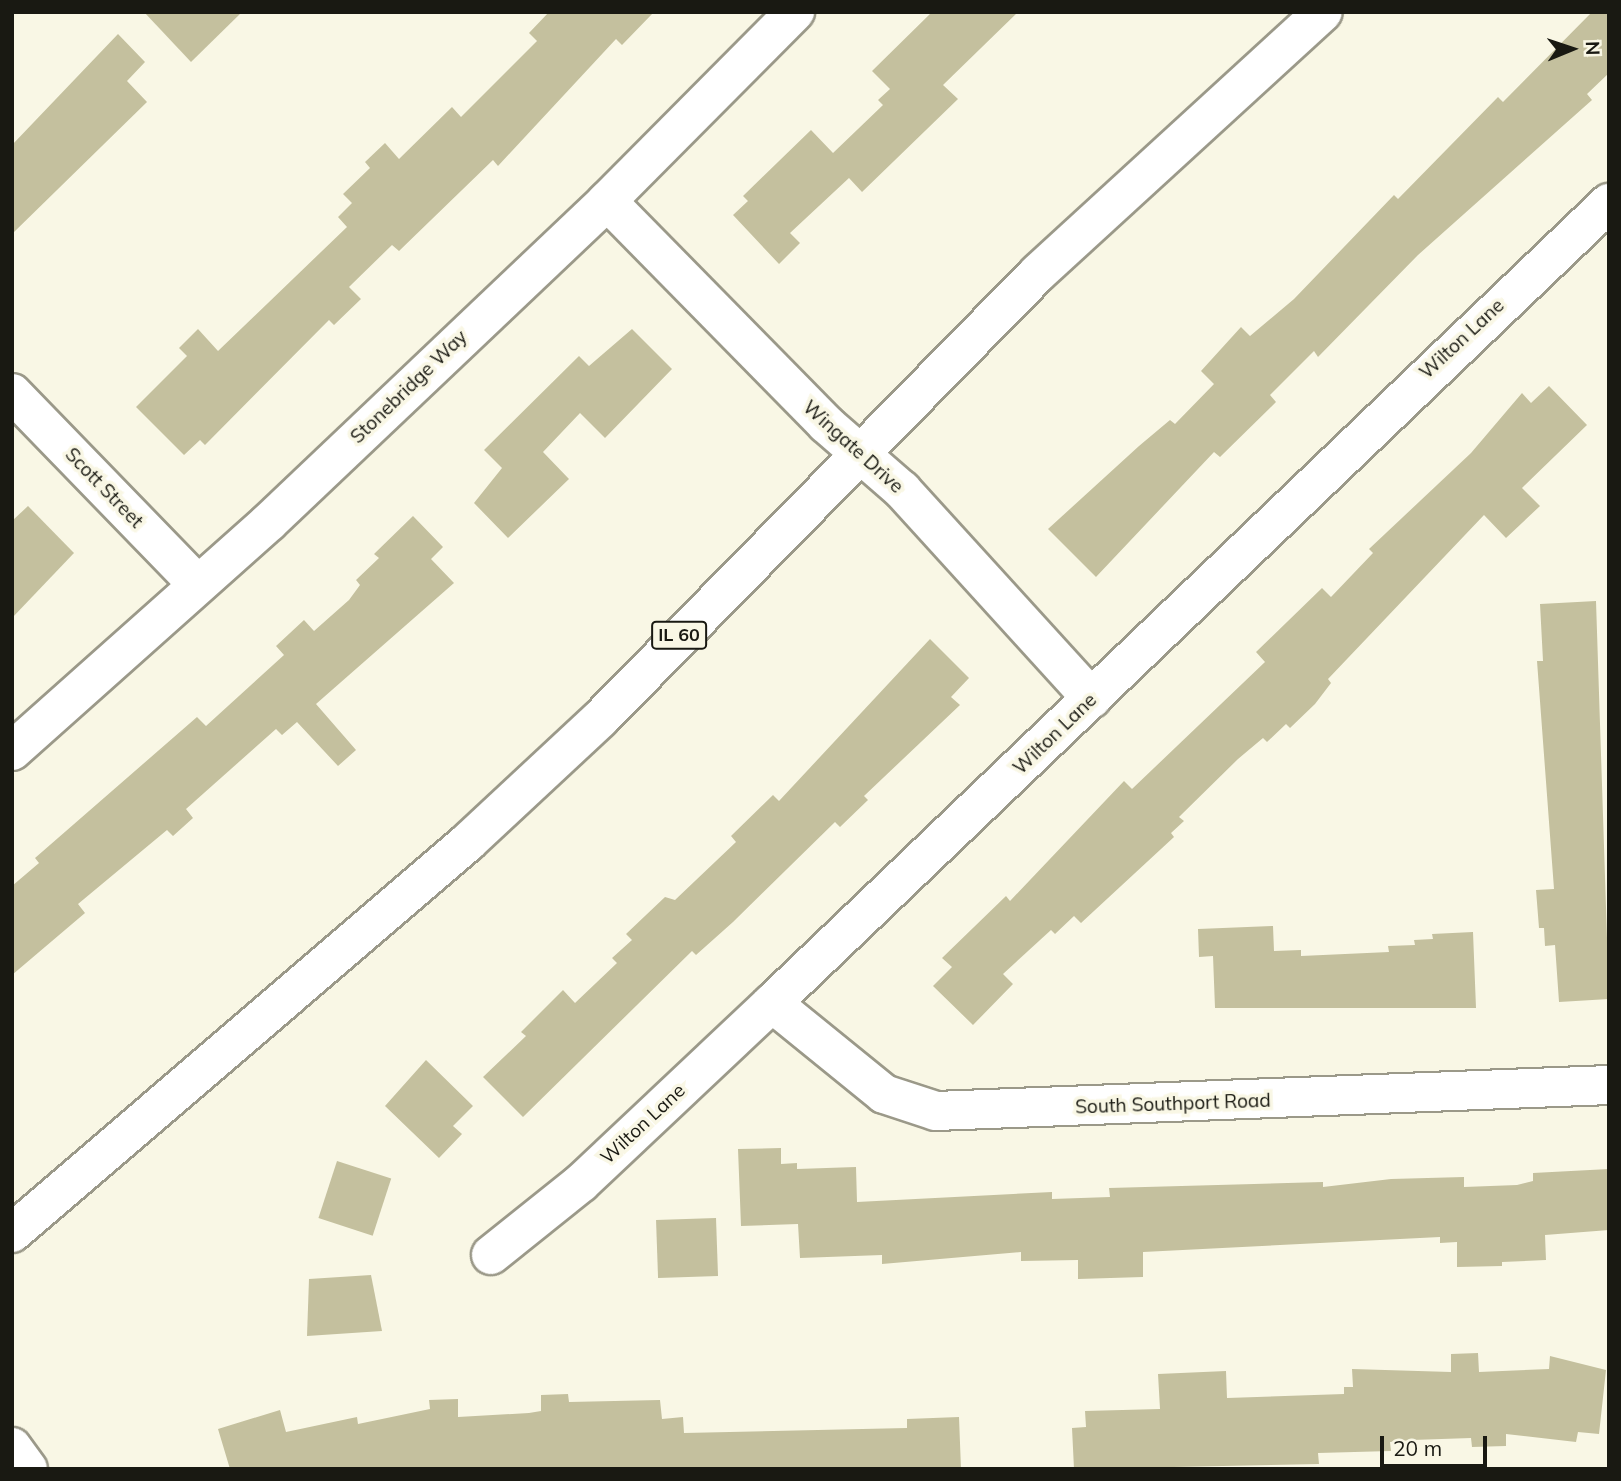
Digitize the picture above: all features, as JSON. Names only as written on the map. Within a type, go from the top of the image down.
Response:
[{"type":"street","name":"Stonebridge Way","points":[[12,751],[196,583],[269,522],[607,201],[795,12]]},
{"type":"street","name":"IL 60","points":[[12,1233],[468,842],[600,719],[863,456],[1038,273],[1323,12]]},
{"type":"street","name":"Wingate Drive","points":[[607,201],[863,456],[902,489],[1092,699]]},
{"type":"street","name":"Wilton Lane","points":[[491,1255],[580,1183],[1605,213]]},
{"type":"street","name":"Scott Street","points":[[12,393],[196,583]]},
{"type":"street","name":"South Southport Road","points":[[772,1003],[884,1094],[936,1111],[1609,1086]]},
{"type":"street","points":[[12,1447],[28,1469]]},
{"type":"building","points":[[144,12],[242,12],[191,62]]},
{"type":"building","points":[[549,12],[654,12],[622,45],[616,39],[498,166],[493,160],[399,251],[392,245],[349,287],[361,299],[334,325],[329,320],[205,445],[200,440],[184,455],[136,407],[187,356],[179,348],[198,329],[218,351],[347,227],[338,217],[352,203],[343,194],[370,168],[365,162],[385,143],[399,159],[452,107],[461,117],[537,41],[529,33]]},
{"type":"building","points":[[932,12],[1018,12],[943,85],[958,99],[862,192],[849,178],[790,233],[800,243],[779,264],[733,215],[748,201],[743,196],[811,130],[833,153],[883,105],[878,100],[890,89],[872,71]]},
{"type":"building","points":[[1592,12],[1609,12],[1609,73],[1587,94],[1592,100],[1418,255],[1318,357],[1314,351],[1270,395],[1276,402],[1220,457],[1214,452],[1096,577],[1048,529],[1170,420],[1175,424],[1214,384],[1201,371],[1241,327],[1250,336],[1294,299],[1394,195],[1398,199],[1498,97],[1503,102]]},
{"type":"building","points":[[118,34],[145,62],[127,81],[147,102],[12,234],[12,145]]},
{"type":"building","points":[[632,329],[672,369],[605,438],[580,413],[543,452],[569,479],[508,538],[474,503],[502,468],[484,450],[579,356],[589,366]]},
{"type":"building","points":[[1549,386],[1587,425],[1522,488],[1540,506],[1506,538],[1484,515],[1328,679],[1331,683],[1315,704],[1290,728],[1286,724],[1267,742],[1263,738],[1238,759],[1179,817],[1184,821],[1171,833],[1174,837],[1081,923],[1074,916],[1055,934],[1051,930],[1003,974],[1013,984],[973,1025],[933,986],[952,967],[942,958],[1006,896],[1010,901],[1124,781],[1132,789],[1265,662],[1256,652],[1322,588],[1331,597],[1373,553],[1369,549],[1471,453],[1522,393],[1531,403]]},
{"type":"building","points":[[28,506],[74,553],[12,618],[12,521]]},
{"type":"building","points":[[413,516],[443,547],[431,559],[454,583],[316,704],[356,750],[338,766],[297,722],[282,735],[276,729],[186,809],[193,818],[173,836],[167,830],[78,904],[85,913],[12,975],[12,886],[39,863],[35,858],[197,717],[206,726],[284,655],[276,646],[304,620],[314,631],[349,600],[360,585],[356,580],[379,558],[374,554]]},
{"type":"building","points":[[1596,601],[1609,999],[1559,1002],[1555,945],[1545,946],[1544,928],[1539,928],[1536,890],[1554,889],[1537,661],[1543,661],[1540,604]]},
{"type":"building","points":[[930,639],[969,678],[951,697],[960,705],[864,796],[868,800],[840,827],[835,822],[733,922],[696,955],[692,951],[523,1117],[483,1077],[526,1036],[521,1032],[563,990],[575,1003],[617,963],[612,958],[632,940],[626,934],[665,897],[675,900],[736,842],[731,836],[773,795],[779,801]]},
{"type":"building","points":[[1273,926],[1274,951],[1301,950],[1301,956],[1389,952],[1388,946],[1415,945],[1414,940],[1433,939],[1432,934],[1473,932],[1476,1008],[1215,1008],[1213,956],[1199,957],[1198,929]]},
{"type":"building","points":[[426,1060],[473,1106],[453,1126],[462,1134],[439,1158],[385,1106]]},
{"type":"building","points":[[781,1148],[781,1164],[797,1163],[797,1169],[856,1167],[857,1202],[1052,1192],[1052,1199],[1110,1197],[1109,1188],[1323,1182],[1323,1187],[1391,1179],[1464,1177],[1464,1187],[1517,1185],[1533,1181],[1533,1173],[1609,1169],[1609,1230],[1545,1235],[1546,1260],[1502,1262],[1502,1266],[1457,1267],[1457,1242],[1440,1243],[1440,1237],[1143,1252],[1143,1277],[1078,1279],[1078,1260],[1021,1261],[1021,1252],[882,1264],[882,1255],[800,1258],[798,1224],[741,1226],[738,1149]]},
{"type":"building","points":[[337,1161],[391,1179],[373,1236],[318,1218]]},
{"type":"building","points":[[716,1218],[718,1276],[658,1278],[656,1220]]},
{"type":"building","points":[[371,1275],[382,1331],[307,1336],[309,1279]]},
{"type":"building","points":[[1478,1353],[1479,1372],[1549,1369],[1550,1356],[1606,1370],[1599,1434],[1578,1432],[1576,1442],[1506,1434],[1506,1446],[1472,1447],[1471,1438],[1390,1442],[1391,1451],[1318,1453],[1319,1464],[1074,1469],[1072,1428],[1086,1427],[1085,1411],[1160,1409],[1158,1374],[1226,1371],[1227,1398],[1344,1394],[1344,1387],[1353,1387],[1352,1369],[1451,1372],[1451,1354]]},
{"type":"building","points":[[568,1394],[569,1402],[660,1400],[662,1419],[683,1417],[684,1433],[907,1428],[907,1419],[959,1417],[961,1469],[230,1469],[218,1429],[280,1410],[286,1432],[357,1417],[358,1424],[430,1409],[429,1400],[458,1399],[458,1417],[529,1413],[541,1411],[541,1395]]}]
